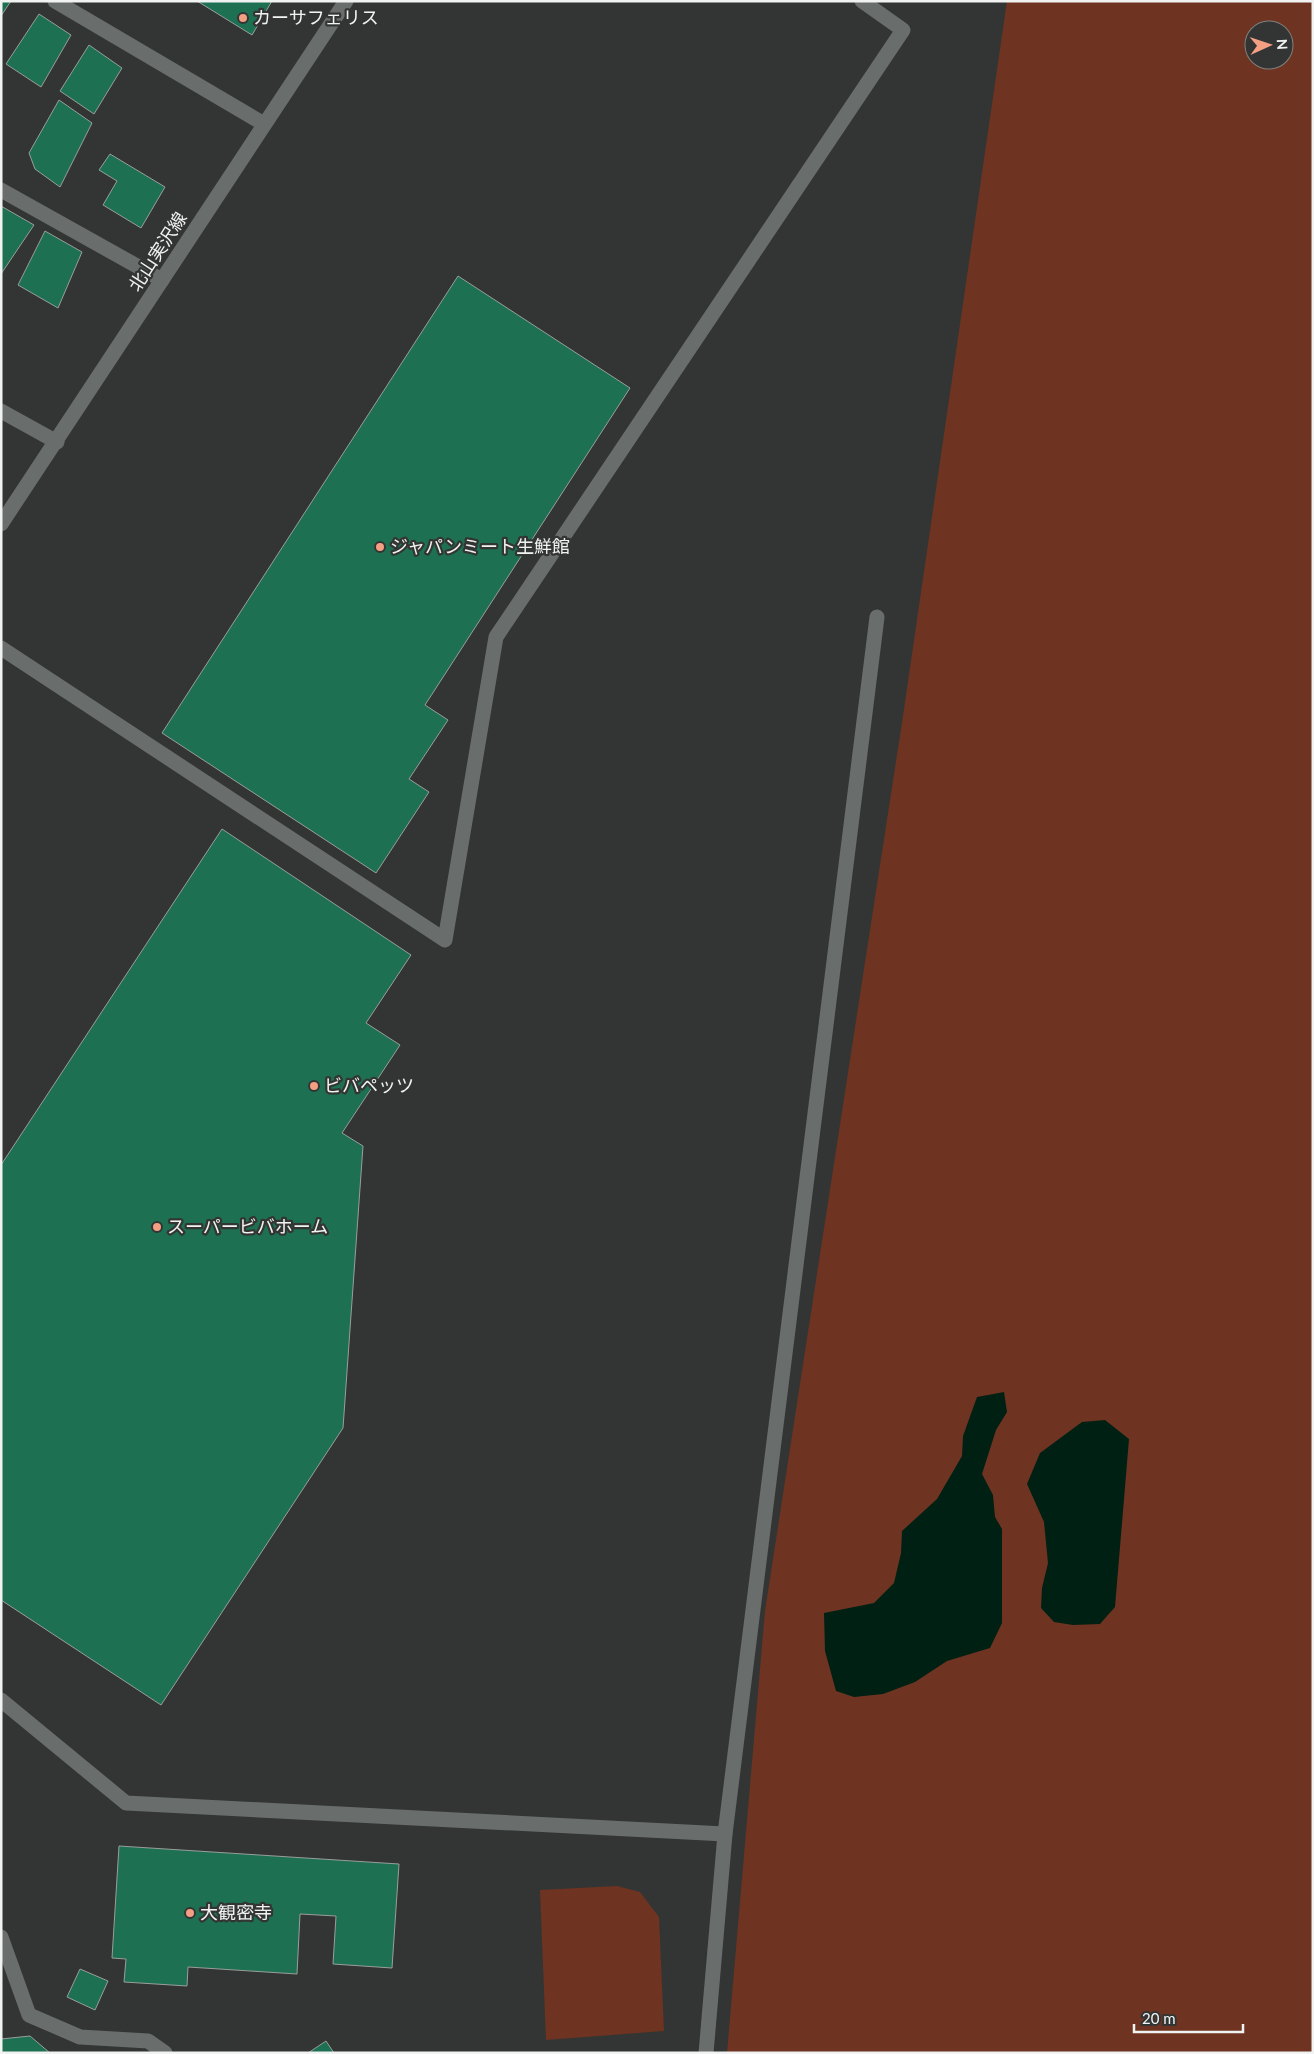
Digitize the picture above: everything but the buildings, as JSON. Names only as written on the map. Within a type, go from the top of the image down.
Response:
[{"type":"street","points":[[55,1],[264,124]]},
{"type":"street","name":"北山実沢線","points":[[1,524],[57,442],[346,1]]},
{"type":"street","points":[[1,648],[445,940],[496,637],[903,30],[862,1]]},
{"type":"street","points":[[1,190],[162,280]]},
{"type":"street","points":[[1,411],[57,442]]},
{"type":"street","points":[[706,2053],[725,1834],[877,618]]},
{"type":"street","points":[[1,1700],[126,1803],[725,1834]]},
{"type":"street","points":[[1,1937],[29,2015],[80,2037],[148,2041],[164,2053]]},
{"type":"shaded area","points":[[1007,1],[1313,1],[1313,2053],[727,2053],[765,1611],[903,716]]},
{"type":"shaded area","points":[[1004,1392],[1007,1412],[996,1430],[982,1474],[993,1495],[995,1517],[1002,1529],[1002,1623],[990,1648],[947,1661],[915,1682],[883,1694],[854,1697],[836,1691],[825,1651],[824,1613],[874,1603],[894,1583],[901,1553],[902,1531],[937,1499],[962,1456],[963,1436],[977,1397]]},
{"type":"shaded area","points":[[1105,1420],[1129,1439],[1115,1607],[1100,1624],[1073,1625],[1054,1622],[1041,1608],[1042,1588],[1048,1563],[1044,1522],[1027,1484],[1040,1453],[1082,1422]]},
{"type":"shaded area","points":[[617,1886],[640,1892],[659,1917],[664,2031],[546,2040],[540,1890]]},
{"type":"place","name":"カーサフェリス","points":[[243,18]]},
{"type":"place","name":"ジャパンミート生鮮館","points":[[380,547]]},
{"type":"place","name":"ビバペッツ","points":[[314,1086]]},
{"type":"place","name":"スーパービバホーム","points":[[157,1227]]},
{"type":"place","name":"大観密寺","points":[[190,1913]]}]
